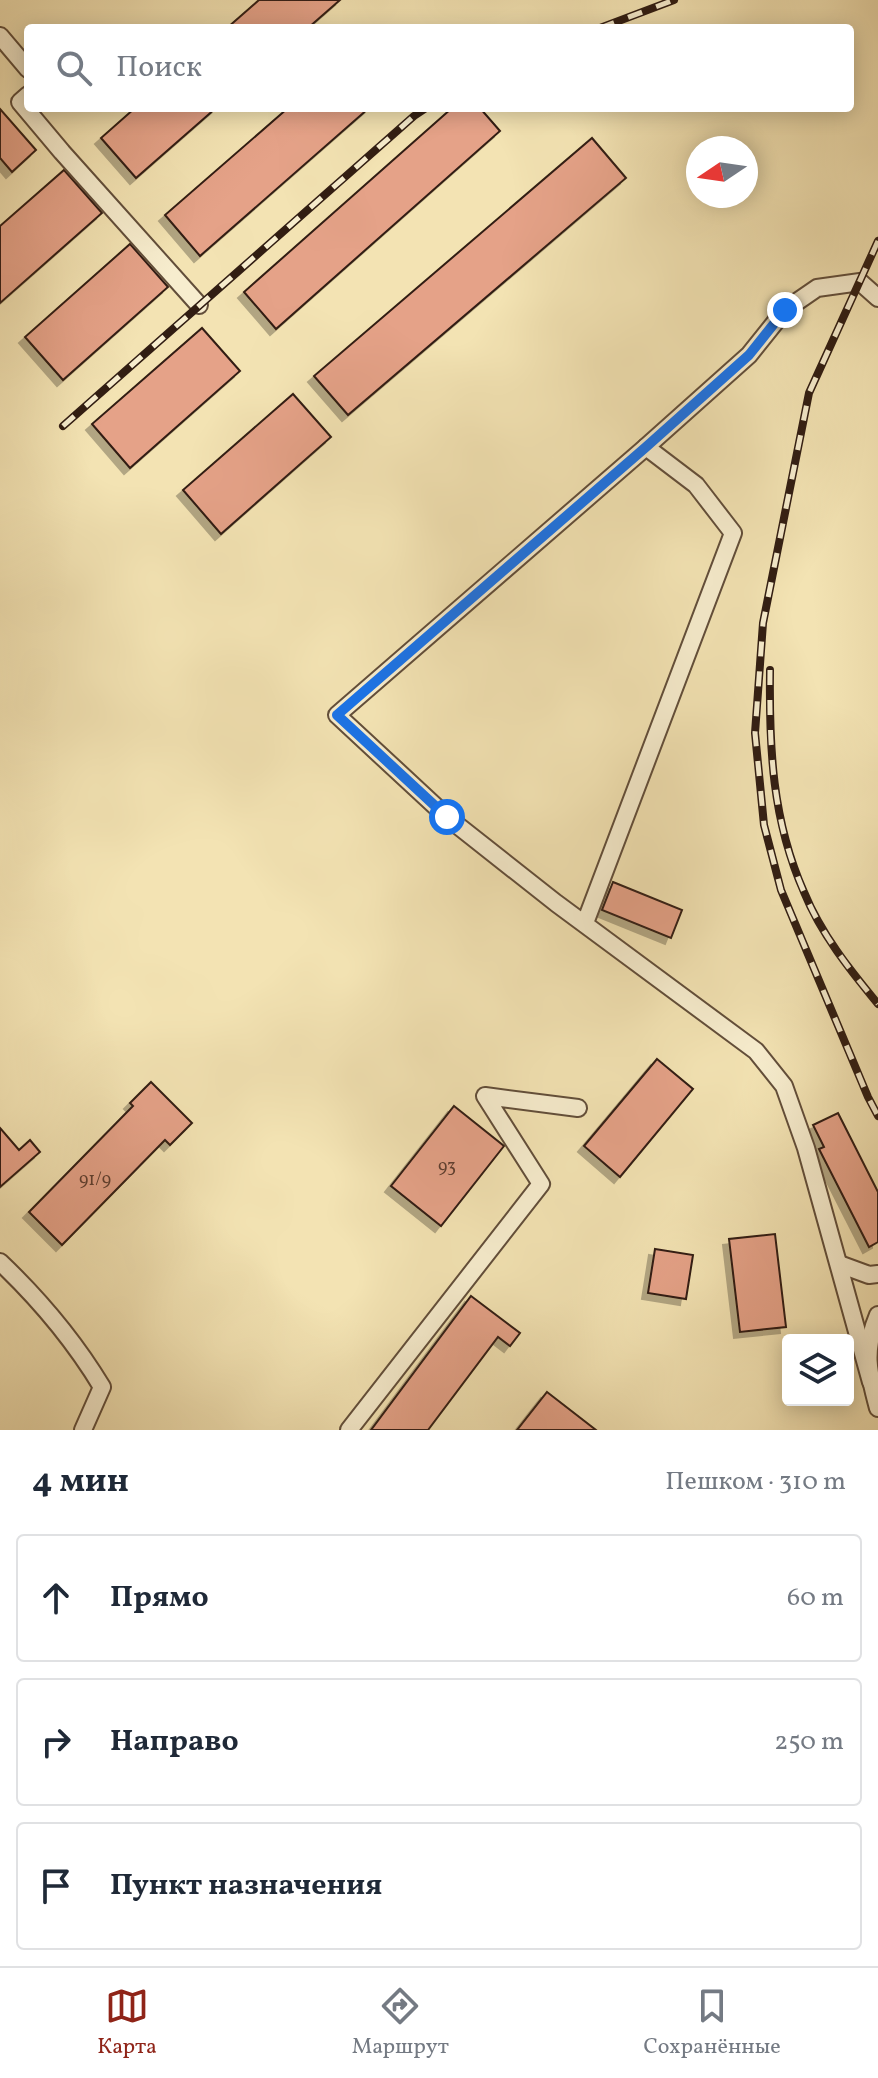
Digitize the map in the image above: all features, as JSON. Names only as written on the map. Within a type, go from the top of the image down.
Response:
[{"type":"street","points":[[0,36],[24,64]]},
{"type":"street","points":[[28,112],[199,305]]},
{"type":"street","points":[[878,298],[860,282],[817,288],[785,310],[749,355],[337,715],[447,817],[756,1051],[784,1086],[806,1148],[878,1408]]},
{"type":"street","points":[[585,923],[733,533],[696,485],[646,447]]},
{"type":"street","points":[[349,1430],[541,1184],[485,1096],[578,1108]]},
{"type":"street","points":[[0,1262],[35,1295],[82,1354],[102,1387],[83,1430]]},
{"type":"street","points":[[839,1264],[869,1275],[878,1274]]},
{"type":"street","points":[[871,1382],[868,1359],[871,1332],[878,1315]]},
{"type":"building","points":[[259,0],[340,0],[313,24],[232,24]]},
{"type":"building","points":[[0,109],[36,150],[12,172],[0,158]]},
{"type":"building","points":[[130,112],[211,112],[136,178],[101,138]]},
{"type":"building","points":[[283,112],[364,112],[200,256],[165,215]]},
{"type":"building","points":[[447,112],[483,112],[500,131],[276,329],[244,292]]},
{"type":"building","points":[[592,138],[626,178],[348,415],[314,376]]},
{"type":"building","points":[[64,170],[102,213],[0,303],[0,226]]},
{"type":"building","points":[[130,244],[168,287],[63,380],[25,337]]},
{"type":"building","points":[[202,328],[240,371],[130,468],[92,424]]},
{"type":"building","points":[[293,394],[331,437],[221,534],[183,490]]},
{"type":"building","points":[[613,882],[682,910],[671,938],[602,910]]},
{"type":"building","points":[[657,1059],[693,1089],[620,1177],[584,1146]]},
{"type":"building","points":[[151,1082],[192,1123],[170,1145],[165,1140],[62,1245],[29,1212],[133,1106],[130,1103]]},
{"type":"building","points":[[454,1106],[504,1146],[441,1226],[391,1186]]},
{"type":"building","points":[[838,1113],[878,1192],[878,1242],[869,1247],[819,1149],[824,1147],[813,1125]]},
{"type":"building","points":[[0,1128],[19,1150],[30,1140],[40,1152],[0,1187]]},
{"type":"building","points":[[775,1234],[786,1327],[740,1332],[729,1239]]},
{"type":"building","points":[[655,1249],[693,1255],[686,1299],[648,1293]]},
{"type":"building","points":[[471,1296],[520,1333],[510,1346],[498,1337],[428,1430],[371,1430]]},
{"type":"building","points":[[547,1392],[596,1430],[517,1430]]},
{"type":"railway","points":[[611,24],[674,0]]},
{"type":"railway","points":[[63,426],[420,112]]},
{"type":"railway","points":[[878,241],[809,393],[763,623],[755,733],[764,825],[781,890],[878,1116]]},
{"type":"railway","points":[[770,670],[770,727],[775,783],[793,865],[828,937],[878,1004]]},
{"type":"route","points":[[447,817],[337,715],[749,355],[785,310]]}]
